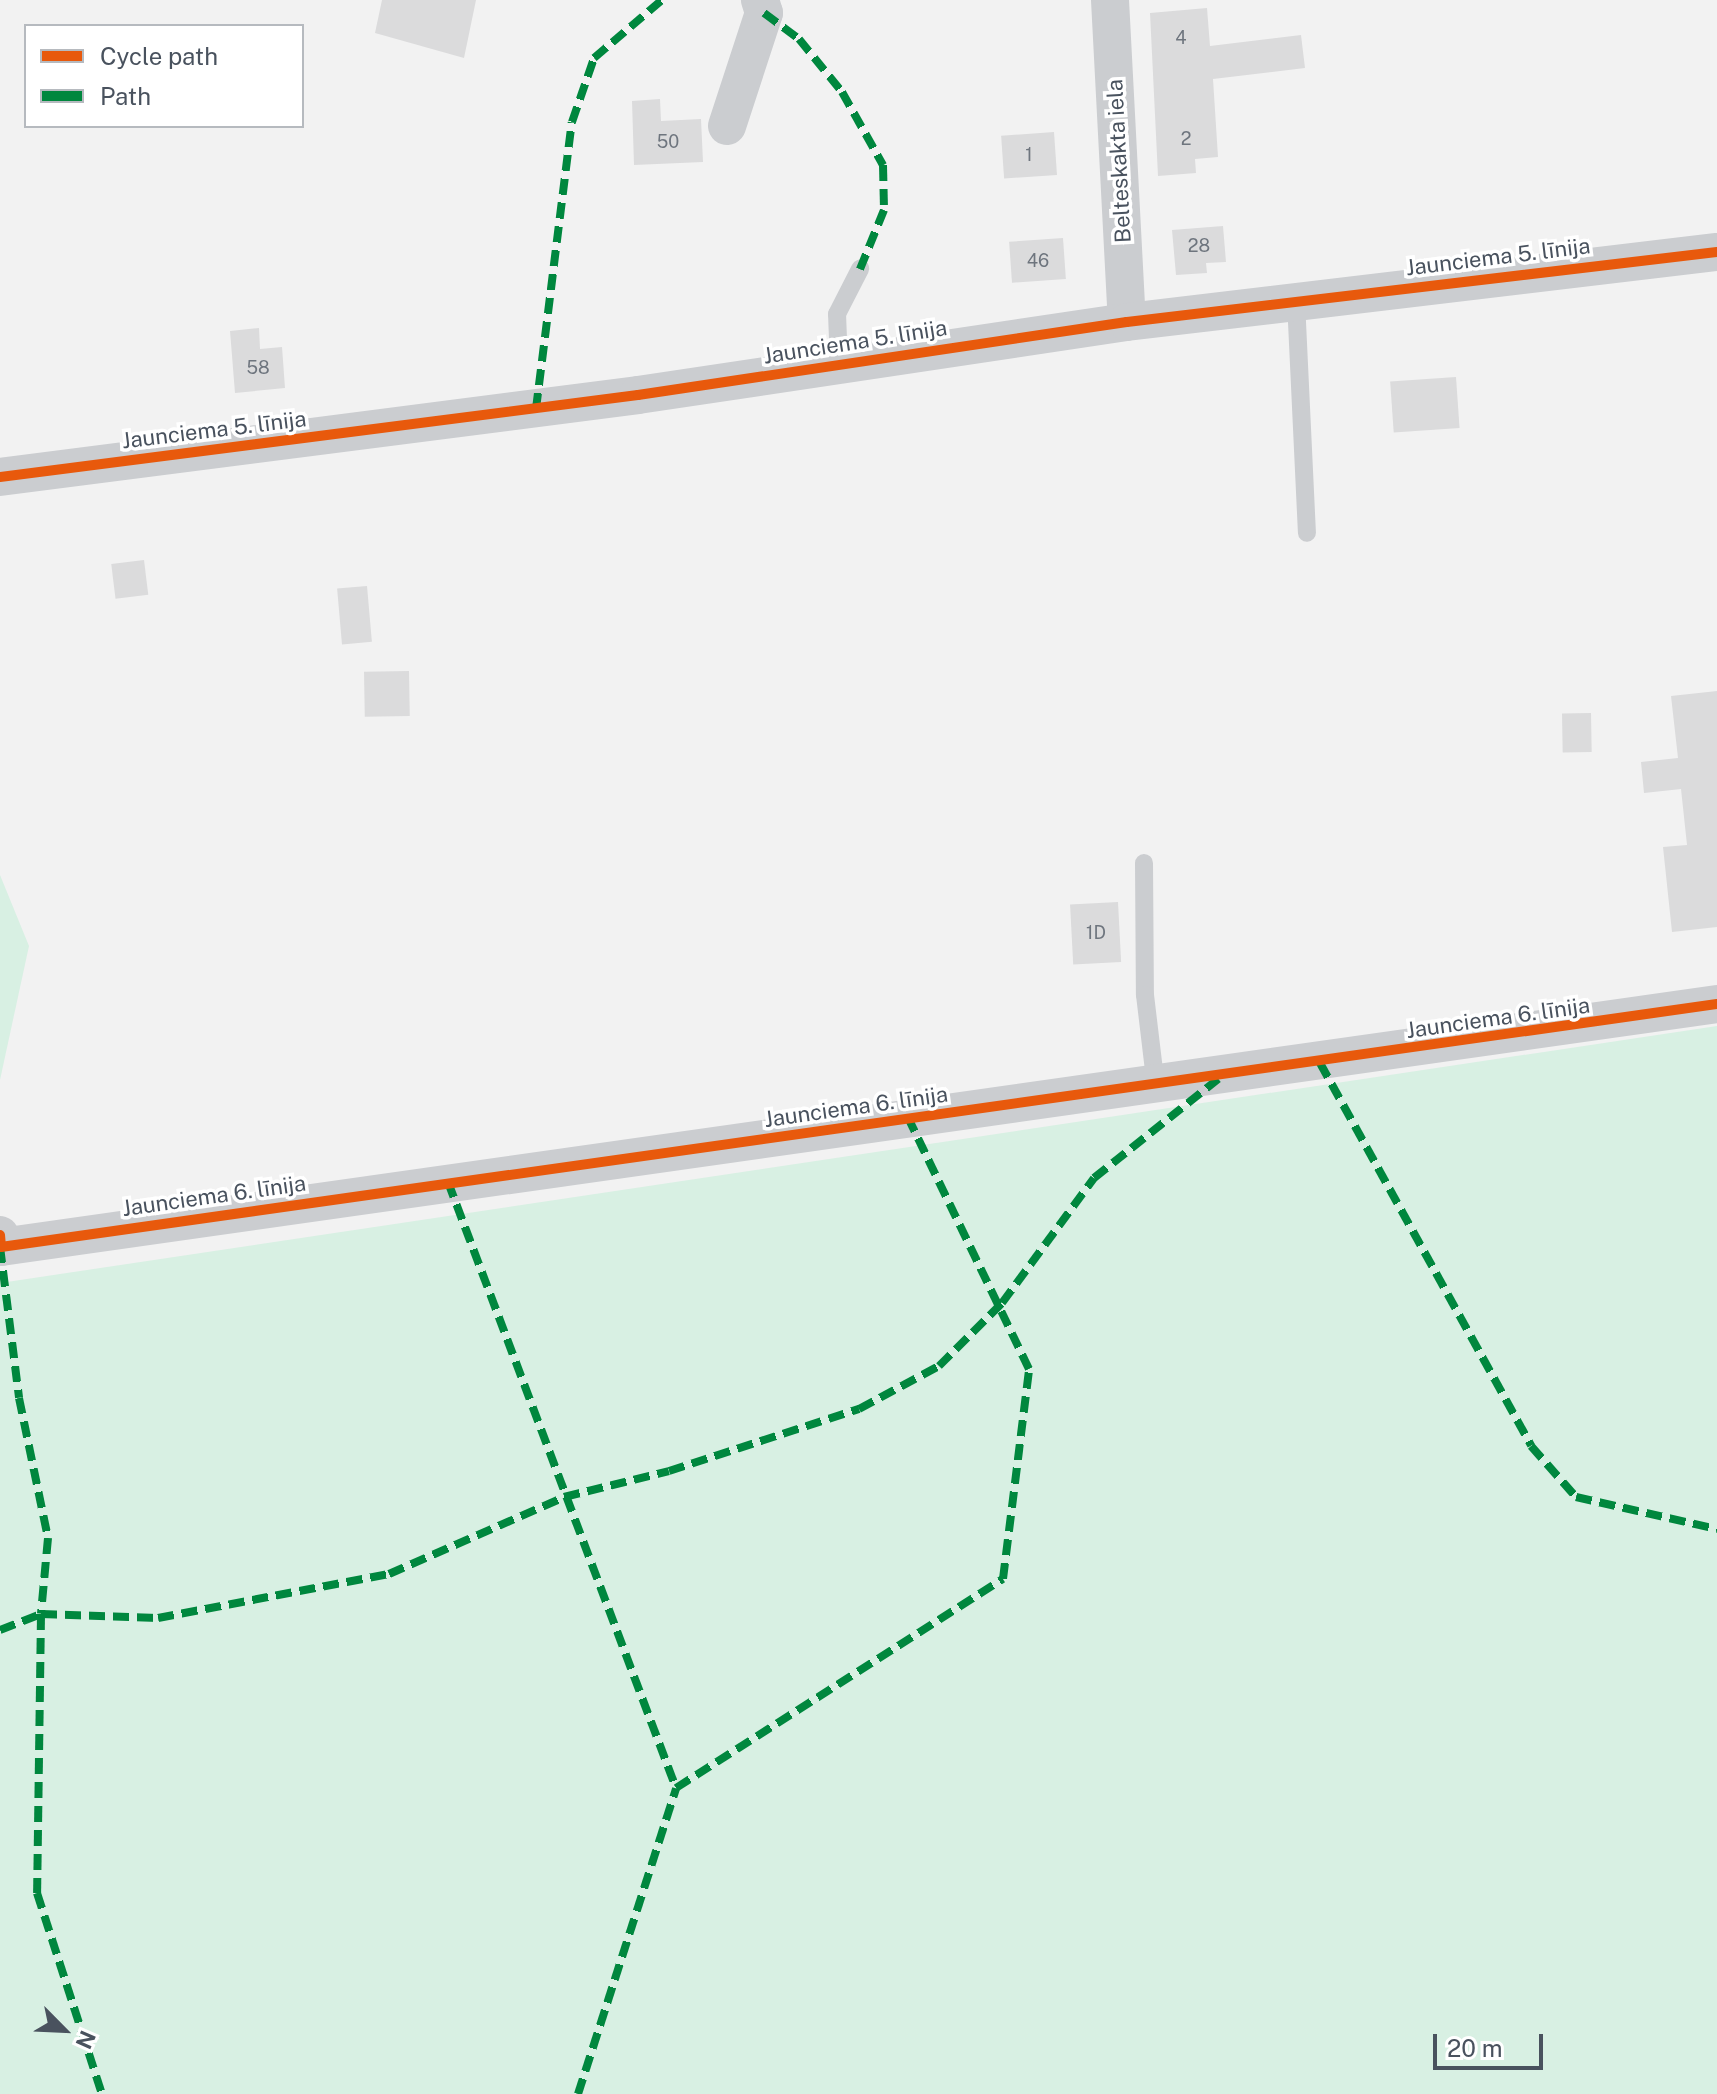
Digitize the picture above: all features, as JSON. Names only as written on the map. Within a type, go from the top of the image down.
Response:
[{"type":"street","points":[[727,126],[764,13],[760,0]]},
{"type":"street","name":"Belteskakta iela","points":[[1110,0],[1127,322]]},
{"type":"street","name":"Jaunciema 5. līnija","points":[[0,477],[839,365],[1127,322],[1717,252]]},
{"type":"street","name":"Jaunciema 6. līnija","points":[[1,1247],[1156,1087],[1717,1004]]},
{"type":"street","points":[[0,1235],[1,1247]]},
{"type":"lane","points":[[839,365],[837,314],[860,269]]},
{"type":"lane","points":[[1296,301],[1307,533]]},
{"type":"lane","points":[[1144,863],[1145,995],[1156,1087]]},
{"type":"green space","points":[[0,875],[29,946],[0,1080]]},
{"type":"green space","points":[[1717,1026],[1717,2094],[0,2094],[0,1283]]},
{"type":"building","points":[[382,0],[476,0],[464,58],[375,33]]},
{"type":"building","points":[[1207,8],[1210,46],[1301,35],[1305,68],[1213,79],[1218,157],[1195,159],[1196,173],[1158,176],[1150,13]]},
{"type":"building","points":[[660,99],[661,121],[701,119],[703,162],[634,165],[632,101]]},
{"type":"building","points":[[1054,132],[1057,175],[1004,179],[1001,136]]},
{"type":"building","points":[[1223,226],[1226,262],[1206,263],[1207,273],[1176,275],[1172,230]]},
{"type":"building","points":[[1063,238],[1066,279],[1012,283],[1009,242]]},
{"type":"building","points":[[259,328],[260,349],[282,347],[285,388],[235,393],[230,331]]},
{"type":"building","points":[[1456,377],[1460,428],[1394,432],[1390,382]]},
{"type":"building","points":[[144,560],[148,595],[116,599],[111,564]]},
{"type":"building","points":[[367,586],[372,642],[342,644],[337,589]]},
{"type":"building","points":[[409,671],[410,716],[365,717],[364,672]]},
{"type":"building","points":[[1717,691],[1717,927],[1672,932],[1663,847],[1687,845],[1681,789],[1644,793],[1641,762],[1678,758],[1671,696]]},
{"type":"building","points":[[1591,713],[1592,752],[1563,753],[1562,714]]},
{"type":"building","points":[[1118,902],[1121,962],[1073,964],[1070,905]]},
{"type":"marked path","points":[[536,409],[572,122],[594,58],[662,0]]},
{"type":"marked path","points":[[764,13],[799,39],[842,92],[883,165],[884,210],[860,269]]},
{"type":"marked path","points":[[1320,1063],[1531,1446],[1576,1497],[1717,1529]]},
{"type":"marked path","points":[[0,1630],[41,1614],[158,1618],[389,1574],[564,1497],[669,1471],[859,1409],[939,1366],[1002,1303],[1094,1178],[1218,1079]]},
{"type":"marked path","points":[[578,2094],[676,1788],[1003,1579],[1029,1369],[909,1120]]},
{"type":"marked path","points":[[448,1182],[676,1788]]},
{"type":"marked path","points":[[0,1247],[19,1398],[48,1538],[41,1614],[37,1893],[102,2094]]},
{"type":"cycle path","points":[[0,477],[638,395],[1127,322],[1717,252]]},
{"type":"cycle path","points":[[0,1235],[1,1247],[1717,1004]]}]
